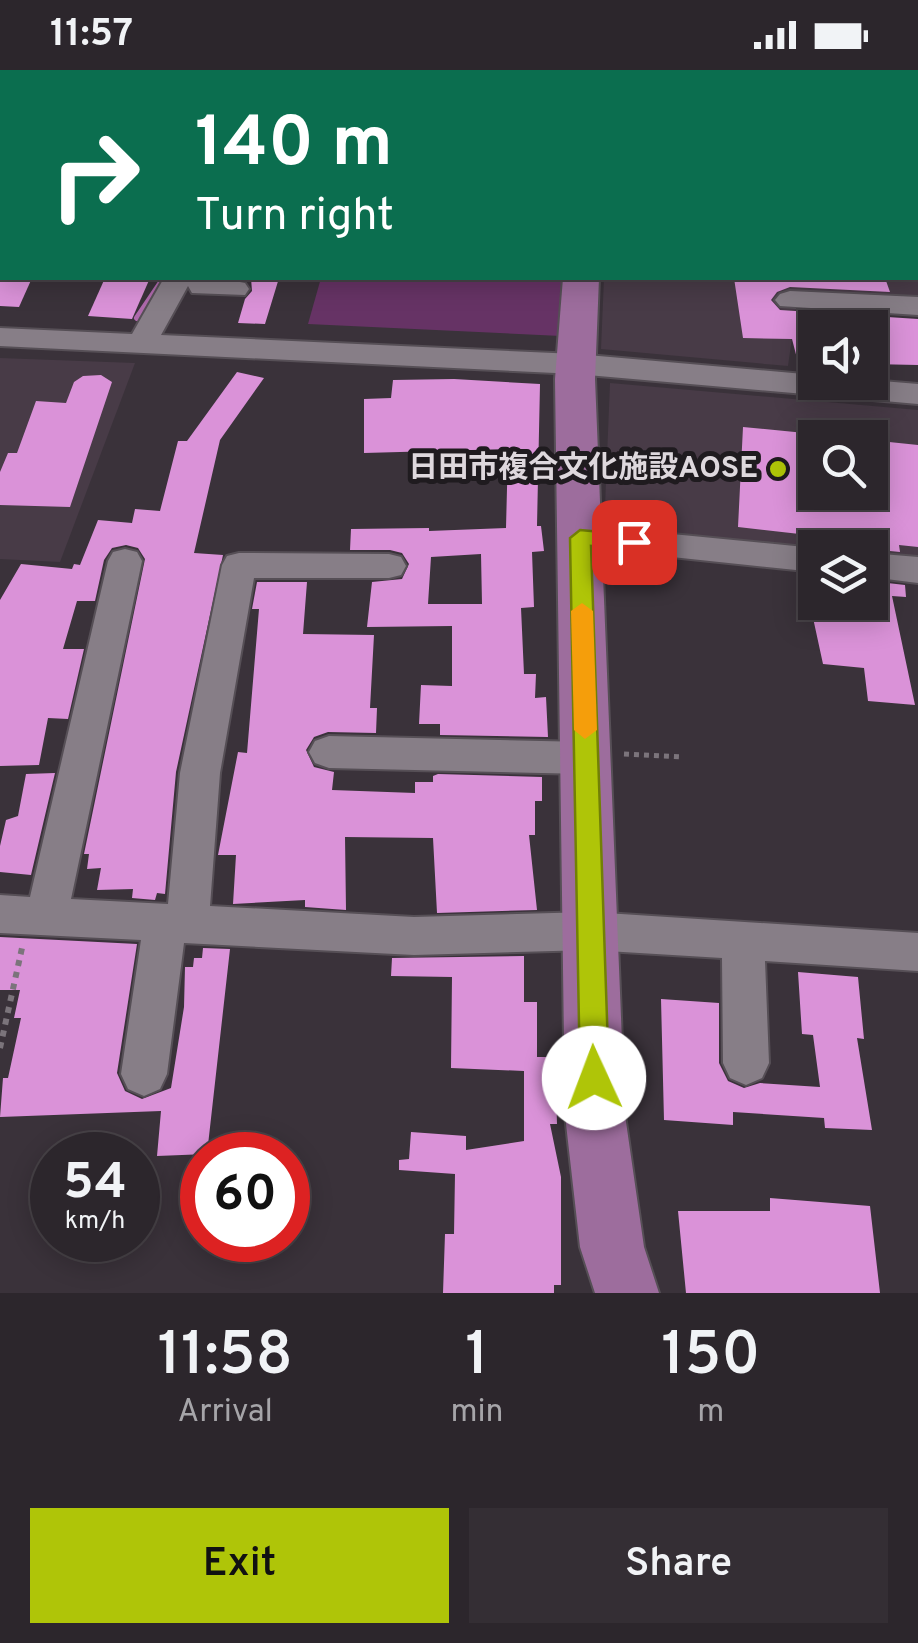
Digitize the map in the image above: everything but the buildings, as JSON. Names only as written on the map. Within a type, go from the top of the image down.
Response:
[{"type":"main road","points":[[581,280],[576,364],[580,538],[596,755],[590,931],[596,1115],[612,1247],[628,1293]]},
{"type":"street","points":[[142,342],[177,280]]},
{"type":"street","points":[[204,280],[202,287],[235,289]]},
{"type":"street","points":[[790,300],[918,306]]},
{"type":"street","points":[[0,337],[576,364],[918,394]]},
{"type":"street","points":[[580,538],[798,558]]},
{"type":"street","points":[[126,561],[25,916],[414,936],[590,931],[918,952]]},
{"type":"street","points":[[144,1074],[176,924],[240,565],[389,566]]},
{"type":"street","points":[[888,568],[918,570]]},
{"type":"street","points":[[328,752],[596,755]]},
{"type":"street","points":[[743,941],[746,1063]]},
{"type":"path","points":[[596,755],[683,757]]},
{"type":"path","points":[[0,1048],[25,916]]},
{"type":"shaded area","points":[[320,280],[564,280],[561,336],[308,324]]},
{"type":"shaded area","points":[[604,280],[918,280],[918,298],[798,295],[788,366],[601,349]]},
{"type":"shaded area","points":[[0,358],[135,363],[60,562],[0,559]]},
{"type":"shaded area","points":[[610,383],[918,410],[918,560],[888,557],[888,530],[798,530],[798,548],[604,531]]},
{"type":"waterway","points":[[137,318],[163,280]]},
{"type":"slow traffic","points":[[582,611],[585,730]]},
{"type":"place","name":"日田市複合文化施設AOSE","points":[[778,469]]},
{"type":"route","points":[[594,1078],[580,538],[634,542]]}]
